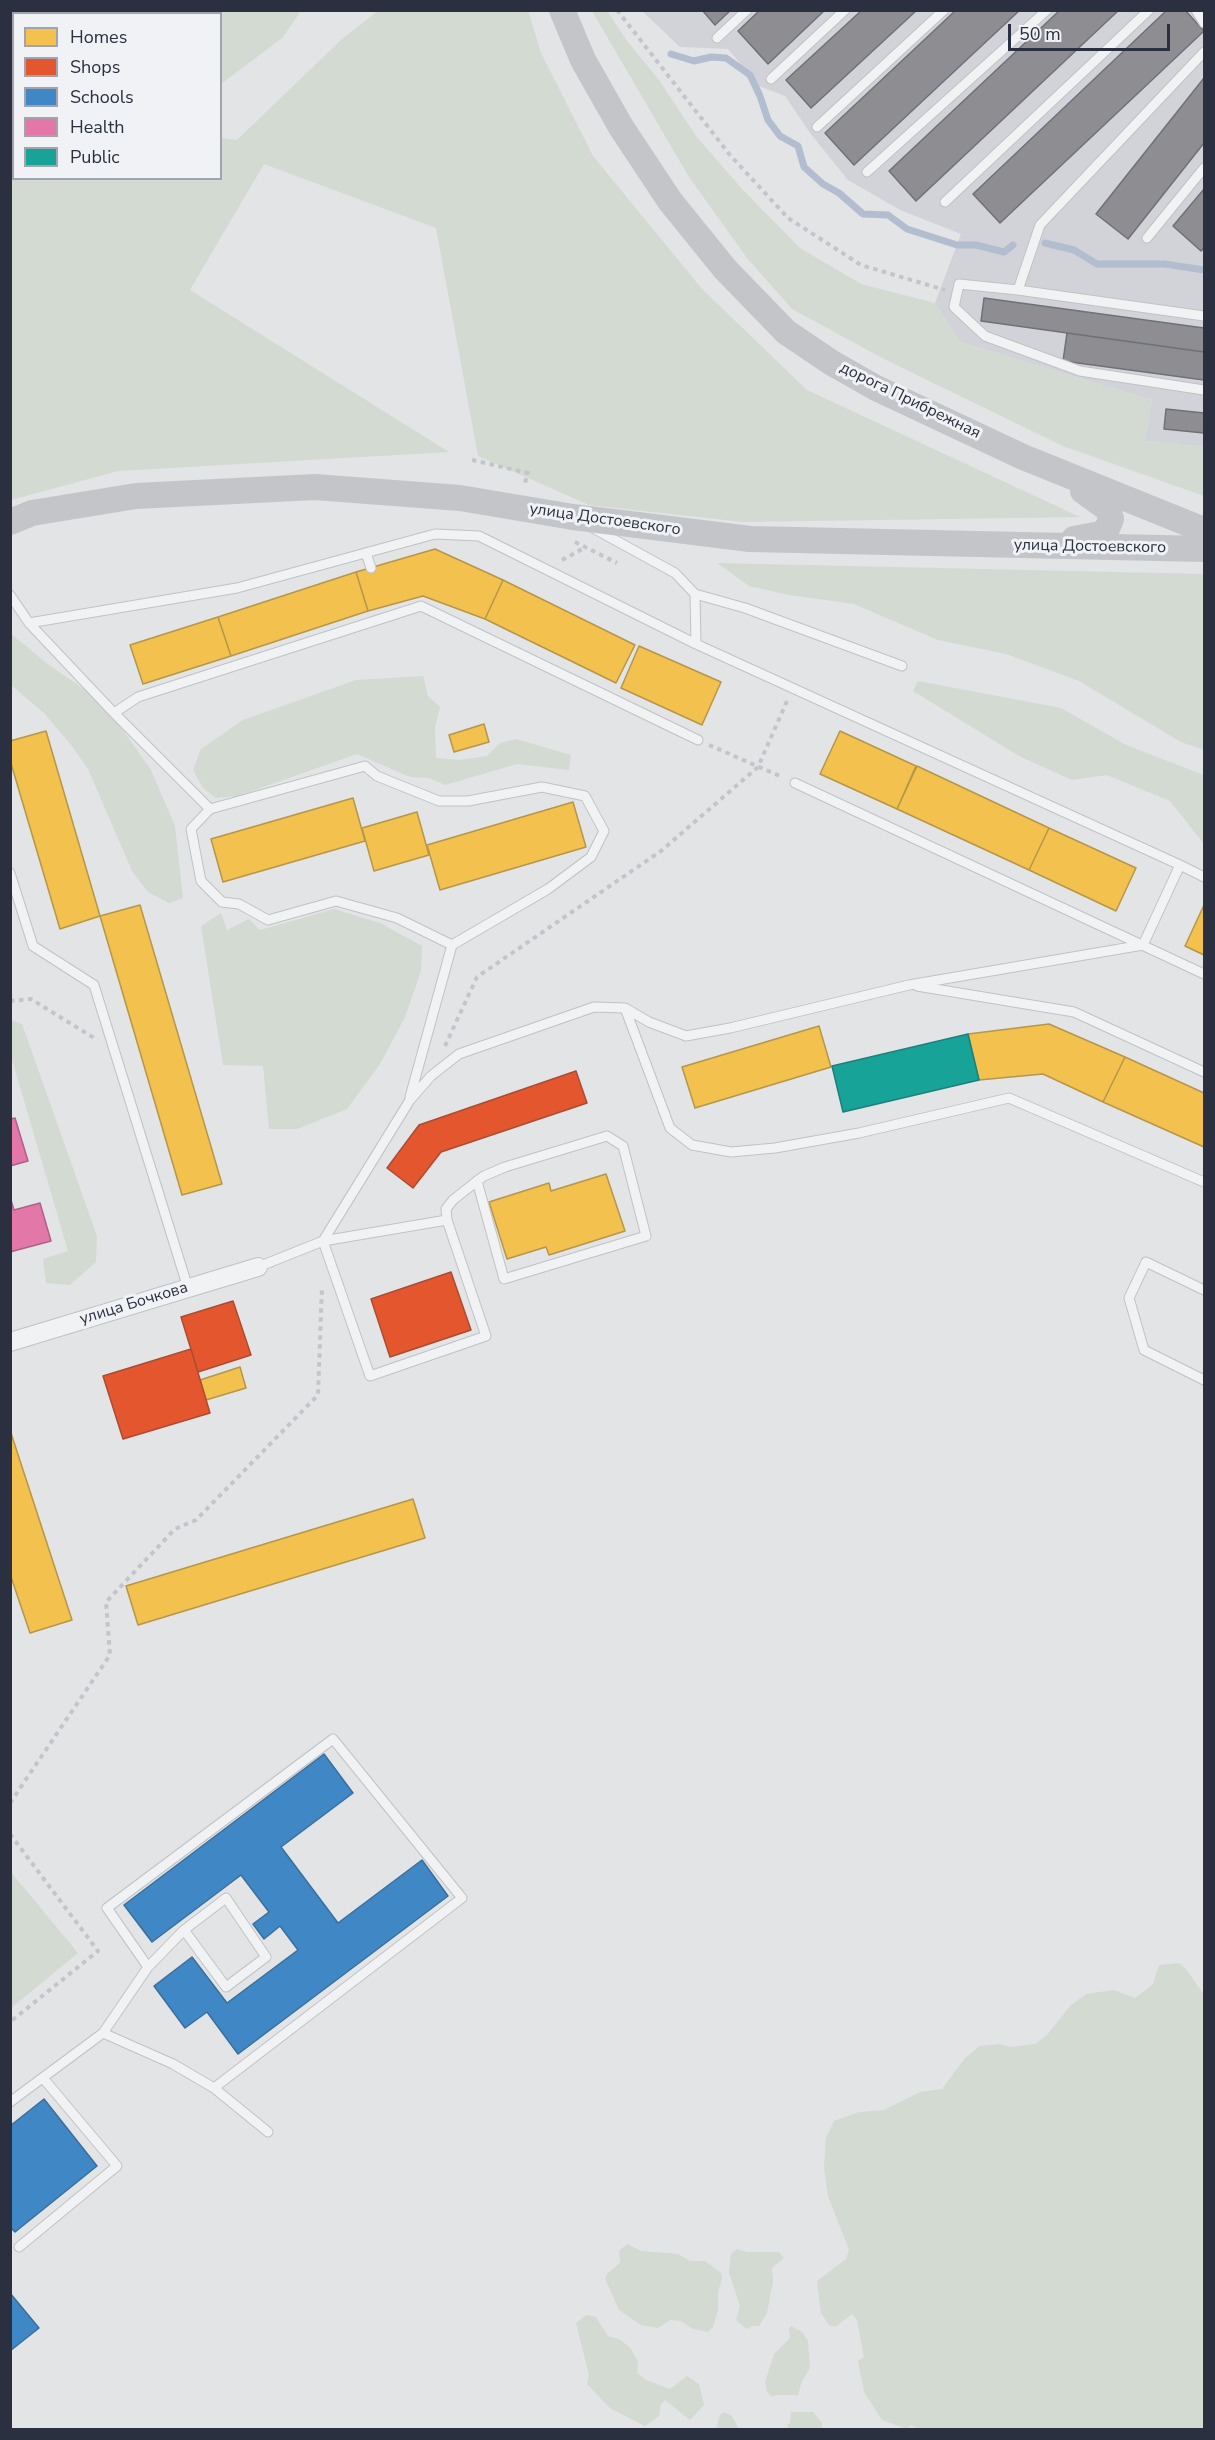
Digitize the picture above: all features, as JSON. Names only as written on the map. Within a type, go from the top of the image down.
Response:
[{"type":"street","name":"дорога Прибрежная","points":[[562,10],[583,60],[621,127],[670,201],[725,268],[786,332],[867,383],[1023,457],[1204,530]]},
{"type":"street","points":[[1018,546],[1100,534],[1107,529],[1111,519],[1108,509],[1091,496],[1023,457]]},
{"type":"street","name":"улица Достоевского","points":[[10,522],[32,513],[136,496],[315,487],[460,498],[573,517],[750,538],[1204,549]]},
{"type":"street","name":"улица Бочкова","points":[[10,1342],[258,1267]]},
{"type":"lane","points":[[717,38],[747,10]]},
{"type":"lane","points":[[771,79],[845,10]]},
{"type":"lane","points":[[817,127],[944,10]]},
{"type":"lane","points":[[867,172],[1047,10]]},
{"type":"lane","points":[[945,202],[1149,10]]},
{"type":"lane","points":[[1196,10],[1204,23]]},
{"type":"lane","points":[[1018,290],[1040,225],[1204,52]]},
{"type":"lane","points":[[1147,238],[1204,168]]},
{"type":"lane","points":[[1204,316],[959,284],[954,307],[986,336],[1080,371],[1204,390]]},
{"type":"lane","points":[[573,517],[675,573],[694,594],[745,608],[902,666]]},
{"type":"lane","points":[[29,623],[237,588],[435,534],[479,536],[696,644],[1204,877]]},
{"type":"lane","points":[[366,553],[371,568]]},
{"type":"lane","points":[[694,594],[696,644]]},
{"type":"lane","points":[[10,595],[29,623],[114,713],[210,809]]},
{"type":"lane","points":[[114,713],[138,697],[422,606],[698,740]]},
{"type":"lane","points":[[383,607],[386,617]]},
{"type":"lane","points":[[410,1100],[452,945],[548,889],[591,857],[604,831],[585,796],[542,787],[468,801],[439,801],[377,776],[365,766],[210,809],[191,829],[201,881],[222,902],[239,904],[268,920],[336,901],[397,918],[452,945]]},
{"type":"lane","points":[[795,783],[1204,974]]},
{"type":"lane","points":[[1143,945],[1180,865]]},
{"type":"lane","points":[[10,873],[33,946],[94,985],[188,1288]]},
{"type":"lane","points":[[323,1241],[410,1100],[431,1076],[459,1054],[594,1007],[625,1008],[649,1022],[686,1036],[730,1028],[909,984],[1143,945]]},
{"type":"lane","points":[[909,984],[1074,1012],[1204,1072]]},
{"type":"lane","points":[[625,1008],[670,1128],[692,1145],[731,1152],[775,1148],[859,1133],[1009,1098],[1204,1182]]},
{"type":"lane","points":[[323,1241],[370,1376],[486,1336],[447,1220],[446,1209],[453,1200],[477,1181],[505,1167],[607,1136],[623,1146],[646,1236],[504,1279],[477,1181]]},
{"type":"lane","points":[[258,1267],[323,1241],[447,1220]]},
{"type":"lane","points":[[1204,1290],[1146,1262],[1129,1298],[1144,1350],[1204,1380]]},
{"type":"lane","points":[[148,1967],[107,1908],[333,1739],[462,1898],[214,2088]]},
{"type":"lane","points":[[10,2102],[103,2033],[148,1967],[184,1930],[226,1898],[266,1956],[226,1987],[184,1930]]},
{"type":"lane","points":[[103,2033],[173,2064],[214,2088],[268,2132]]},
{"type":"lane","points":[[19,2247],[117,2166],[43,2078]]},
{"type":"path","points":[[617,10],[730,155],[788,218],[861,265],[957,294]]},
{"type":"path","points":[[546,569],[585,547]]},
{"type":"path","points":[[431,1076],[477,977],[661,851],[759,767],[792,688]]},
{"type":"path","points":[[698,740],[795,783]]},
{"type":"path","points":[[10,1001],[31,999],[114,1051]]},
{"type":"path","points":[[10,1803],[110,1655],[106,1602],[175,1529],[196,1520],[318,1395],[322,1276]]},
{"type":"path","points":[[10,1834],[98,1951],[10,2022]]},
{"type":"shaded area","points":[[528,10],[541,53],[593,156],[702,289],[807,390],[1080,517],[743,522],[589,505],[478,456],[436,228],[264,164],[190,290],[449,452],[118,471],[11,500],[11,11],[301,11],[282,38],[222,83],[222,12],[12,12],[12,180],[222,180],[222,138],[237,140],[343,38],[378,11]]},
{"type":"shaded area","points":[[592,11],[607,11],[627,41],[659,80],[696,136],[742,189],[800,248],[861,284],[935,303],[960,342],[1152,400],[1145,441],[1204,447],[1204,496],[1063,446],[886,360],[792,309],[747,258],[689,177]]},
{"type":"shaded area","points":[[642,11],[1204,11],[1204,447],[1145,441],[1152,400],[960,342],[935,303],[961,234],[900,210],[848,180],[810,133],[785,96],[759,86],[728,49],[680,47]]},
{"type":"shaded area","points":[[717,563],[1204,574],[1204,750],[1181,742],[1079,681],[1006,654],[938,640],[854,604],[789,595],[749,586]]},
{"type":"shaded area","points":[[10,633],[49,665],[104,703],[151,770],[175,826],[183,898],[169,903],[148,892],[132,871],[88,769],[44,713],[11,685]]},
{"type":"shaded area","points":[[423,676],[428,696],[440,707],[435,727],[436,758],[459,760],[487,756],[500,743],[516,739],[571,755],[569,770],[517,764],[445,785],[429,778],[410,777],[357,754],[238,796],[216,798],[203,788],[193,770],[201,749],[243,720],[356,680]]},
{"type":"shaded area","points":[[918,681],[1061,708],[1126,745],[1204,775],[1204,844],[1170,801],[1107,775],[1072,780],[1019,756],[913,691]]},
{"type":"shaded area","points":[[334,909],[380,923],[422,946],[421,971],[405,1017],[380,1064],[347,1109],[297,1129],[269,1129],[263,1066],[223,1065],[201,926],[221,913],[227,930],[249,919],[260,930]]},
{"type":"shaded area","points":[[11,1020],[22,1024],[97,1236],[96,1262],[70,1285],[46,1283],[43,1259],[68,1251],[11,1056]]},
{"type":"shaded area","points":[[10,1871],[78,1953],[11,2008],[10,2008]]},
{"type":"shaded area","points":[[1179,1963],[1186,1969],[1204,1995],[1204,2429],[919,2430],[911,2425],[907,2429],[882,2420],[864,2392],[858,2361],[864,2357],[857,2320],[852,2314],[835,2327],[829,2325],[821,2313],[817,2281],[846,2259],[849,2250],[828,2196],[824,2167],[826,2138],[834,2121],[859,2112],[884,2110],[920,2092],[942,2089],[965,2058],[980,2046],[1000,2044],[1010,2047],[1035,2044],[1047,2035],[1070,2006],[1086,1994],[1114,1990],[1135,1998],[1153,1984],[1159,1965]]},
{"type":"shaded area","points":[[627,2244],[641,2251],[678,2254],[690,2261],[705,2261],[721,2273],[718,2310],[713,2327],[708,2332],[693,2329],[681,2321],[670,2320],[658,2328],[641,2325],[619,2310],[605,2279],[607,2274],[620,2263],[619,2251]]},
{"type":"shaded area","points":[[737,2249],[747,2252],[779,2252],[784,2258],[772,2268],[773,2281],[767,2313],[759,2326],[747,2329],[736,2320],[740,2306],[729,2273],[731,2254]]},
{"type":"shaded area","points":[[586,2315],[596,2317],[608,2336],[621,2340],[631,2349],[638,2362],[637,2373],[646,2380],[670,2389],[687,2376],[699,2384],[704,2405],[690,2420],[665,2400],[661,2404],[659,2416],[645,2426],[610,2408],[587,2384],[589,2375],[576,2323]]},
{"type":"shaded area","points":[[791,2326],[802,2332],[808,2341],[810,2368],[802,2381],[798,2395],[772,2397],[767,2391],[765,2382],[774,2354],[790,2338],[789,2328]]},
{"type":"shaded area","points":[[724,2412],[732,2416],[739,2429],[716,2429],[720,2415]]},
{"type":"shaded area","points":[[791,2412],[813,2412],[822,2423],[822,2429],[789,2429],[787,2425],[790,2423]]},
{"type":"building: Homes","points":[[435,549],[503,580],[485,619],[423,596],[368,611],[356,572]]},
{"type":"building: Homes","points":[[356,572],[368,611],[231,656],[218,617]]},
{"type":"building: Homes","points":[[503,580],[635,645],[616,683],[485,619]]},
{"type":"building: Homes","points":[[218,617],[231,656],[143,684],[130,645]]},
{"type":"building: Homes","points":[[639,646],[721,682],[702,725],[621,688]]},
{"type":"building: Homes","points":[[484,724],[489,742],[454,752],[449,735]]},
{"type":"building: Homes","points":[[46,731],[100,916],[60,929],[10,760],[10,741]]},
{"type":"building: Homes","points":[[840,731],[916,766],[897,809],[820,774]]},
{"type":"building: Homes","points":[[917,766],[1049,828],[1029,870],[897,809]]},
{"type":"building: Homes","points":[[353,798],[365,841],[223,882],[211,839]]},
{"type":"building: Homes","points":[[573,802],[586,847],[440,890],[427,845]]},
{"type":"building: Homes","points":[[417,812],[429,855],[374,871],[362,828]]},
{"type":"building: Homes","points":[[1049,828],[1136,868],[1116,911],[1029,870]]},
{"type":"building: Homes","points":[[140,905],[222,1184],[182,1195],[100,916]]},
{"type":"building: Homes","points":[[1204,905],[1204,955],[1185,946]]},
{"type":"building: Homes","points":[[1049,1024],[1125,1057],[1103,1102],[1043,1074],[979,1080],[968,1034]]},
{"type":"building: Homes","points":[[819,1026],[831,1067],[695,1108],[682,1067]]},
{"type":"building: Homes","points":[[1125,1057],[1204,1093],[1204,1147],[1103,1102]]},
{"type":"building: Homes","points":[[606,1174],[625,1231],[549,1255],[546,1247],[507,1259],[489,1202],[549,1183],[551,1191]]},
{"type":"building: Homes","points":[[240,1367],[246,1388],[206,1400],[200,1380]]},
{"type":"building: Homes","points":[[10,1430],[72,1620],[30,1633],[10,1574]]},
{"type":"building: Homes","points":[[413,1499],[425,1538],[138,1625],[126,1586]]},
{"type":"building: Shops","points":[[576,1071],[587,1103],[441,1152],[413,1188],[387,1168],[419,1125]]},
{"type":"building: Shops","points":[[451,1272],[471,1330],[390,1357],[371,1299]]},
{"type":"building: Shops","points":[[233,1301],[251,1355],[198,1372],[181,1317]]},
{"type":"building: Shops","points":[[191,1349],[210,1413],[123,1439],[103,1376]]},
{"type":"building: Schools","points":[[324,1754],[353,1793],[281,1847],[338,1923],[422,1860],[448,1896],[238,2054],[207,2012],[185,2028],[154,1986],[192,1957],[227,2003],[298,1950],[280,1926],[264,1939],[253,1924],[269,1912],[241,1875],[152,1942],[124,1905]]},
{"type":"building: Schools","points":[[44,2099],[97,2166],[15,2232],[10,2227],[10,2126]]},
{"type":"building: Schools","points":[[10,2293],[39,2328],[10,2351]]},
{"type":"building: Health","points":[[15,1118],[28,1161],[10,1166],[10,1119]]},
{"type":"building: Health","points":[[10,1197],[14,1210],[40,1203],[51,1241],[10,1252]]},
{"type":"building: Public","points":[[968,1034],[979,1080],[843,1112],[832,1066]]},
{"type":"building: Industry","points":[[702,10],[731,10],[715,25]]},
{"type":"building: Industry","points":[[760,10],[825,10],[768,64],[738,31]]},
{"type":"building: Industry","points":[[862,10],[917,10],[811,108],[786,80]]},
{"type":"building: Industry","points":[[956,10],[1020,10],[854,165],[825,133]]},
{"type":"building: Industry","points":[[1060,10],[1119,10],[916,201],[889,171]]},
{"type":"building: Industry","points":[[1167,10],[1185,10],[1204,31],[1000,223],[973,194]]},
{"type":"building: Industry","points":[[1204,78],[1204,143],[1128,239],[1096,214]]},
{"type":"building: Industry","points":[[1204,189],[1204,248],[1201,251],[1173,226]]},
{"type":"building: Industry","points":[[984,298],[1204,328],[1204,352],[981,321]]},
{"type":"building: Industry","points":[[1067,333],[1204,352],[1204,380],[1063,361]]},
{"type":"building: Industry","points":[[1166,409],[1204,413],[1204,433],[1164,429]]},
{"type":"waterway","points":[[671,54],[694,61],[711,57],[726,58],[750,75],[768,120],[780,136],[798,146],[804,167],[863,214],[888,215],[907,229],[957,245],[976,245],[1004,252],[1013,245]]},
{"type":"waterway","points":[[1045,243],[1074,250],[1097,264],[1165,264],[1204,270]]}]
